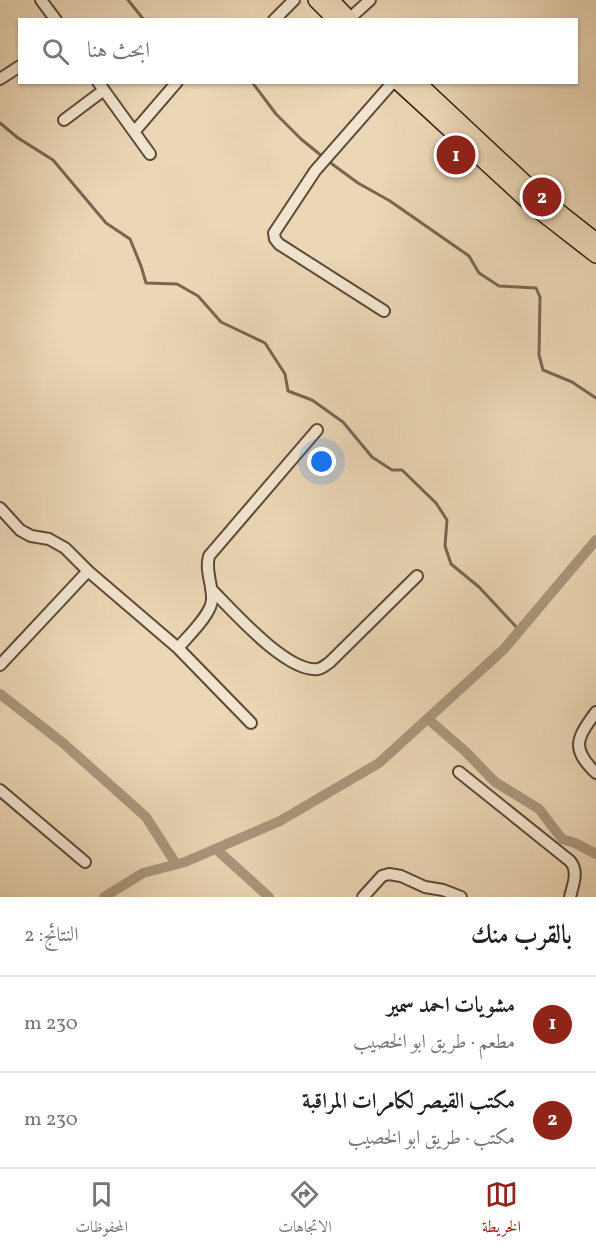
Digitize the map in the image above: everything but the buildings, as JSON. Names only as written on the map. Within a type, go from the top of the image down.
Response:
[{"type":"main road","points":[[316,0],[334,18]]},
{"type":"main road","points":[[331,0],[348,18]]},
{"type":"main road","points":[[400,84],[533,206],[596,255]]},
{"type":"main road","points":[[419,84],[540,197],[596,241]]},
{"type":"street","points":[[41,0],[54,18]]},
{"type":"street","points":[[276,18],[294,0]]},
{"type":"street","points":[[350,18],[370,0]]},
{"type":"street","points":[[0,79],[18,67]]},
{"type":"street","points":[[134,132],[175,84]]},
{"type":"street","points":[[384,310],[275,239],[275,231],[315,171],[391,84]]},
{"type":"street","points":[[64,120],[101,86],[150,154]]},
{"type":"street","points":[[178,648],[211,608],[211,589],[207,572],[209,555],[317,430]]},
{"type":"street","points":[[1,511],[20,530],[31,536],[49,539],[65,548],[88,571],[178,648],[251,723]]},
{"type":"street","points":[[0,665],[88,571]]},
{"type":"street","points":[[211,589],[281,656],[300,666],[317,669],[330,662],[417,576]]},
{"type":"street","points":[[596,712],[580,735],[578,742],[581,757],[596,773]]},
{"type":"street","points":[[459,772],[570,861],[575,873],[570,897]]},
{"type":"street","points":[[0,790],[85,862]]},
{"type":"street","points":[[363,897],[382,876],[389,874],[461,897]]},
{"type":"waterway","points":[[128,0],[142,18]]},
{"type":"waterway","points":[[254,84],[276,114],[323,157]]},
{"type":"waterway","points":[[0,123],[18,138],[53,160],[106,223],[130,239],[146,283],[177,284],[198,296],[221,322],[265,343],[285,374],[288,391],[312,400],[343,422],[372,457],[392,470],[402,470],[436,503],[447,520],[445,546],[451,564],[479,587],[520,631]]},
{"type":"waterway","points":[[328,161],[469,256],[479,273],[499,286],[536,288],[540,297],[539,355],[543,370],[572,382],[596,398]]},
{"type":"waterway","points":[[104,897],[143,873],[185,862],[280,821],[379,763],[504,649],[596,540]]},
{"type":"waterway","points":[[0,694],[63,743],[146,817],[176,864]]},
{"type":"waterway","points":[[428,719],[466,752],[495,782],[539,809],[562,839],[596,854]]},
{"type":"waterway","points":[[216,849],[269,897]]},
{"type":"place","name":"مشويات احمد سمير","points":[[456,155]]},
{"type":"place","name":"مكتب القيصر لكامرات المراقبة","points":[[542,197]]}]
